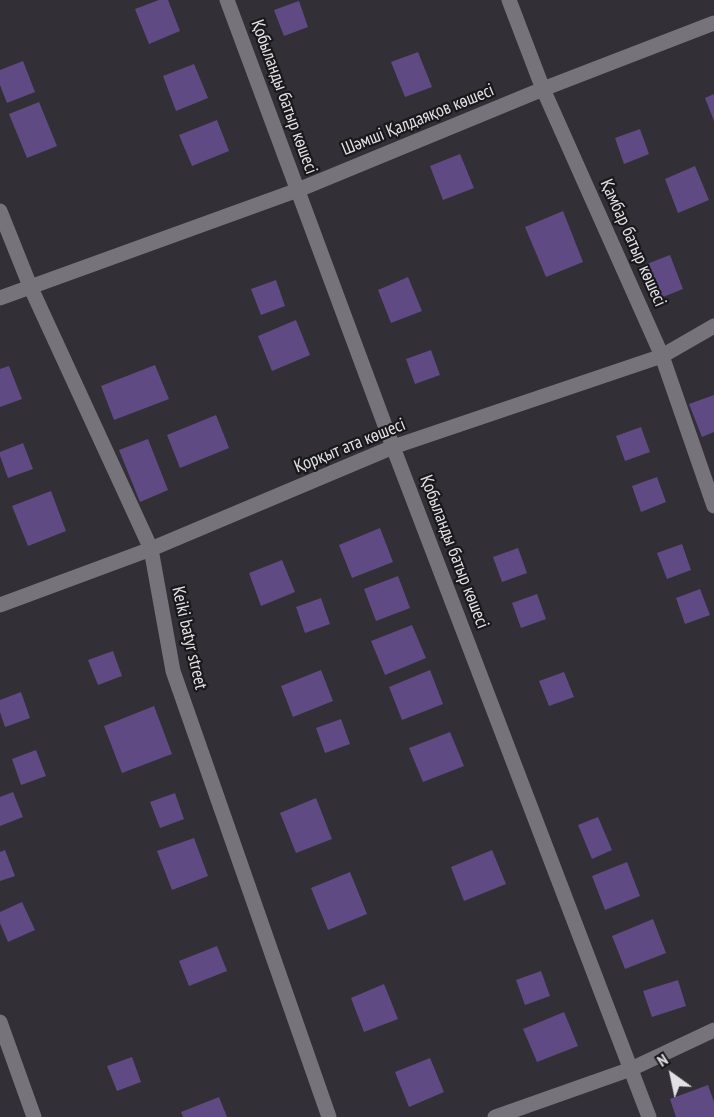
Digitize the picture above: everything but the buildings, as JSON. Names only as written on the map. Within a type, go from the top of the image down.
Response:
[{"type":"street","name":"Қобыланды батыр көшесі","points":[[227,0],[393,447],[649,1117]]},
{"type":"street","name":"Қамбар батыр көшесі","points":[[509,0],[543,89],[662,356],[714,506]]},
{"type":"street","name":"Шәмші Қалдаяқов көшесі","points":[[0,298],[298,190],[543,89],[714,23]]},
{"type":"street","name":"Keiki batyr street","points":[[0,211],[30,286],[151,549],[172,671],[329,1117]]},
{"type":"street","name":"Қорқыт ата көшесі","points":[[0,605],[151,549],[393,447],[662,356],[714,326]]},
{"type":"street","points":[[0,1022],[34,1117]]},
{"type":"street","points":[[495,1117],[631,1069],[714,1030]]}]
